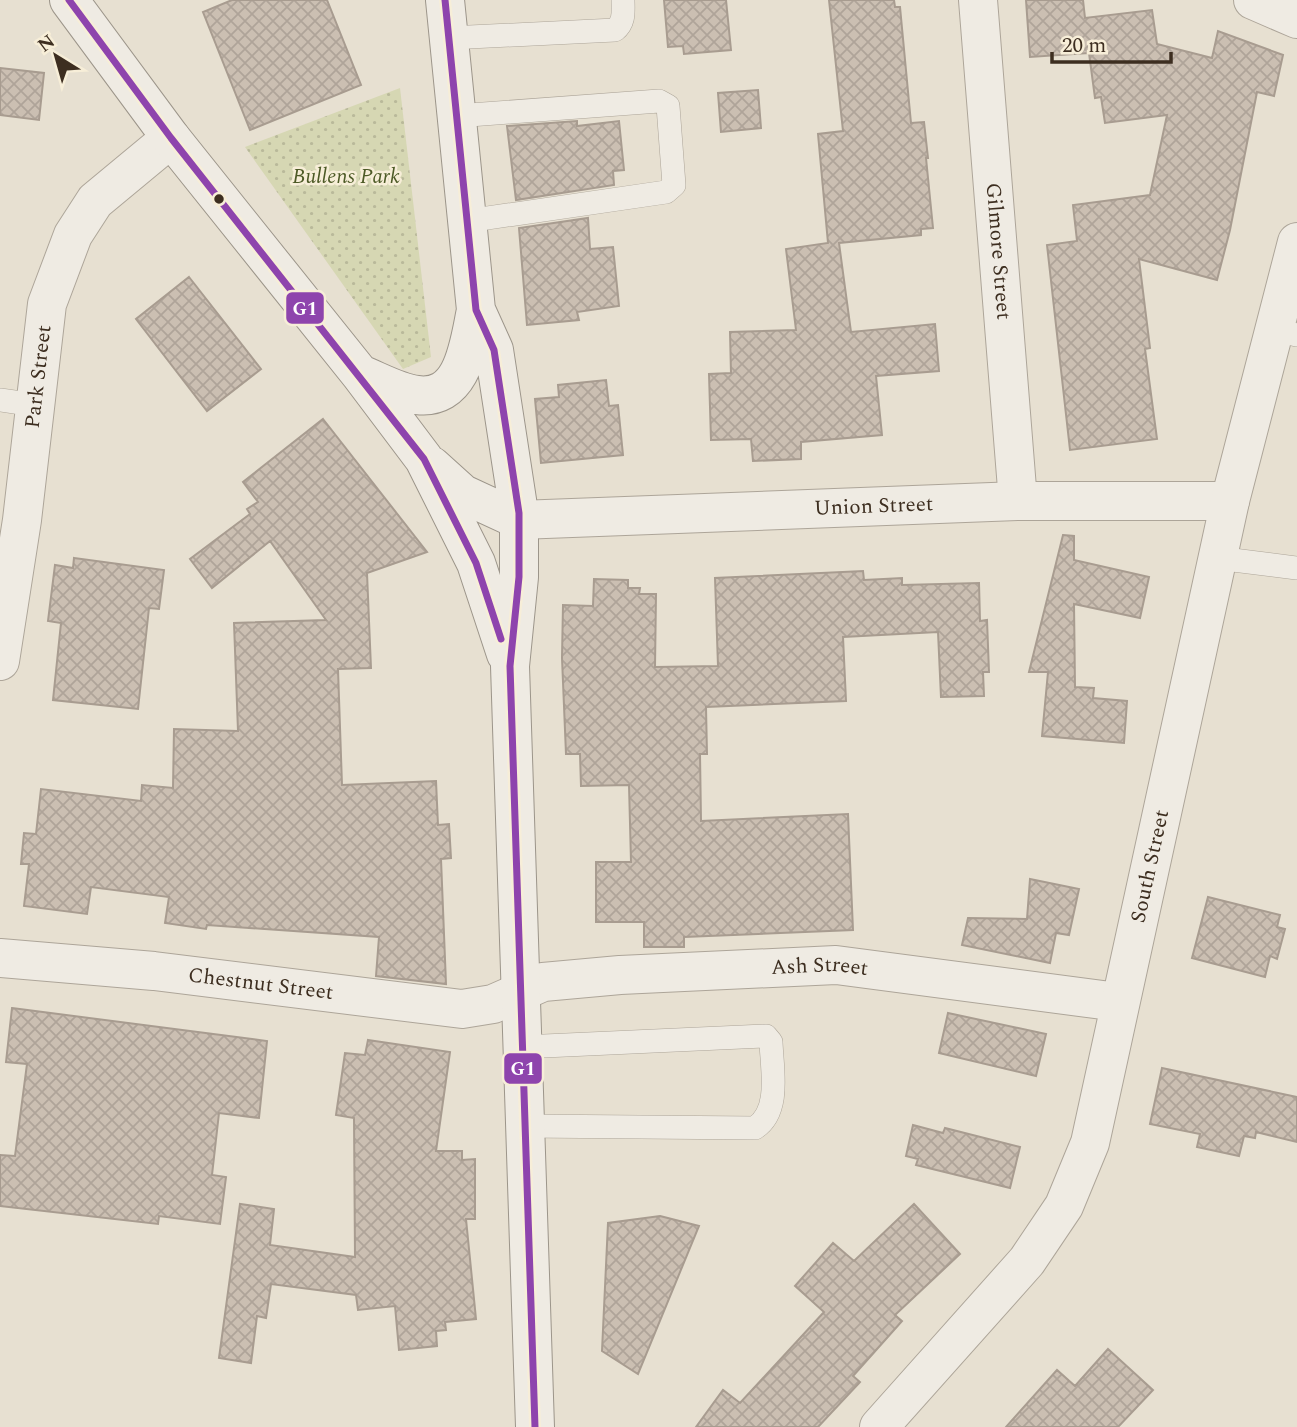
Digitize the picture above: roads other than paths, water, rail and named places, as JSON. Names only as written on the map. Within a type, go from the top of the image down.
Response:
[{"type":"street","points":[[360,374],[415,395],[431,395],[447,387],[459,375],[466,359],[476,310],[445,0]]},
{"type":"street","name":"Gilmore Street","points":[[978,0],[1018,501]]},
{"type":"street","points":[[1253,0],[1297,19]]},
{"type":"street","points":[[81,4],[171,138],[360,374],[424,459],[476,563],[510,666]]},
{"type":"street","name":"Park Street","points":[[0,661],[18,403],[47,304],[73,235],[95,201],[171,138]]},
{"type":"street","name":"South Street","points":[[879,1427],[1027,1261],[1063,1206],[1090,1143],[1118,1002],[1230,501],[1285,332],[1297,242]]},
{"type":"street","points":[[476,310],[494,350],[519,520],[519,577],[510,666],[535,1427]]},
{"type":"street","points":[[424,459],[463,494],[519,520]]},
{"type":"street","name":"Union Street","points":[[519,520],[1018,501],[1230,501]]},
{"type":"street","name":"Chestnut Street","points":[[0,958],[154,971],[462,1009],[493,1004],[520,992]]},
{"type":"street","name":"Ash Street","points":[[520,992],[543,982],[620,975],[836,965],[1118,1002]]},
{"type":"lane","points":[[449,38],[615,30],[621,26],[623,0]]},
{"type":"lane","points":[[456,116],[659,101],[668,106],[674,185],[666,192],[467,221]]},
{"type":"lane","points":[[1217,558],[1297,568]]},
{"type":"lane","points":[[522,1047],[766,1035],[771,1042],[772,1106],[763,1123],[755,1128],[525,1126]]},
{"type":"park label","name":"Bullens Park","points":[[346,177]]}]
